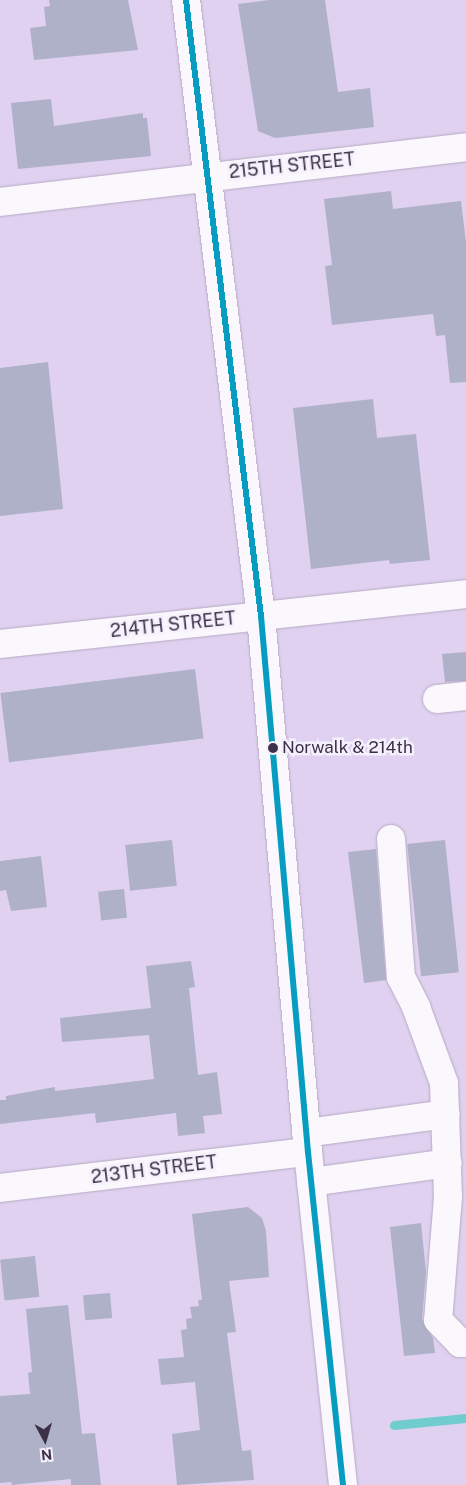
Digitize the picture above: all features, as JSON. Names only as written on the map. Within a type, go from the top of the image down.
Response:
[{"type":"street","points":[[186,0],[261,616],[307,1143],[343,1485]]},
{"type":"street","name":"215TH STREET","points":[[0,202],[206,176],[466,147]]},
{"type":"street","name":"214TH STREET","points":[[0,644],[466,594]]},
{"type":"street","points":[[437,699],[466,696]]},
{"type":"street","points":[[391,839],[401,977],[416,1007],[444,1083],[448,1163],[438,1320],[460,1343],[466,1343]]},
{"type":"street","name":"213TH STREET","points":[[0,1188],[307,1143],[446,1114]]},
{"type":"street","points":[[311,1182],[448,1163]]},
{"type":"building","points":[[49,0],[128,0],[138,50],[34,60],[30,28],[46,26],[44,7],[50,6]]},
{"type":"building","points":[[269,0],[325,0],[338,92],[370,88],[374,127],[275,138],[258,131],[238,4]]},
{"type":"building","points":[[51,99],[54,126],[143,113],[143,118],[147,118],[151,156],[18,169],[11,103]]},
{"type":"building","points":[[391,191],[393,209],[461,201],[466,242],[466,382],[450,383],[445,335],[436,336],[433,314],[332,325],[325,266],[332,265],[324,199]]},
{"type":"building","points":[[48,362],[63,509],[0,516],[0,368]]},
{"type":"building","points":[[373,399],[377,438],[416,434],[430,560],[390,564],[389,560],[311,569],[293,408]]},
{"type":"building","points":[[466,652],[466,681],[445,682],[442,654]]},
{"type":"building","points":[[195,669],[204,738],[9,762],[0,693]]},
{"type":"building","points":[[172,840],[177,886],[130,891],[125,845]]},
{"type":"building","points":[[445,840],[459,972],[421,976],[407,844]]},
{"type":"building","points":[[376,849],[386,980],[364,983],[348,852]]},
{"type":"building","points":[[41,856],[47,907],[11,911],[6,890],[0,891],[0,861]]},
{"type":"building","points":[[124,889],[127,918],[101,921],[98,892]]},
{"type":"building","points":[[191,961],[195,987],[189,988],[198,1075],[217,1072],[222,1114],[203,1116],[205,1133],[178,1136],[176,1113],[96,1123],[95,1113],[0,1124],[0,1100],[6,1100],[6,1096],[55,1087],[55,1091],[154,1079],[149,1035],[62,1042],[60,1018],[151,1008],[146,966]]},
{"type":"building","points":[[248,1207],[262,1218],[266,1231],[269,1277],[229,1281],[236,1332],[227,1333],[242,1451],[251,1450],[254,1480],[177,1485],[172,1434],[200,1430],[195,1382],[161,1385],[158,1359],[184,1357],[181,1330],[187,1329],[186,1319],[192,1318],[190,1307],[199,1306],[198,1300],[202,1300],[192,1214]]},
{"type":"building","points":[[421,1223],[426,1272],[422,1319],[433,1338],[435,1353],[404,1356],[390,1227]]},
{"type":"building","points":[[35,1256],[39,1297],[4,1300],[0,1260]]},
{"type":"building","points":[[110,1293],[112,1318],[85,1320],[83,1295]]},
{"type":"building","points":[[68,1305],[82,1434],[95,1433],[101,1485],[71,1485],[71,1479],[12,1485],[11,1482],[0,1483],[0,1396],[30,1394],[28,1373],[32,1372],[26,1309]]},
{"type":"waterway","points":[[394,1425],[466,1418]]},
{"type":"transit line","points":[[186,0],[261,616],[308,1152],[343,1485]]},
{"type":"place","name":"Norwalk & 214th","points":[[273,748]]}]
